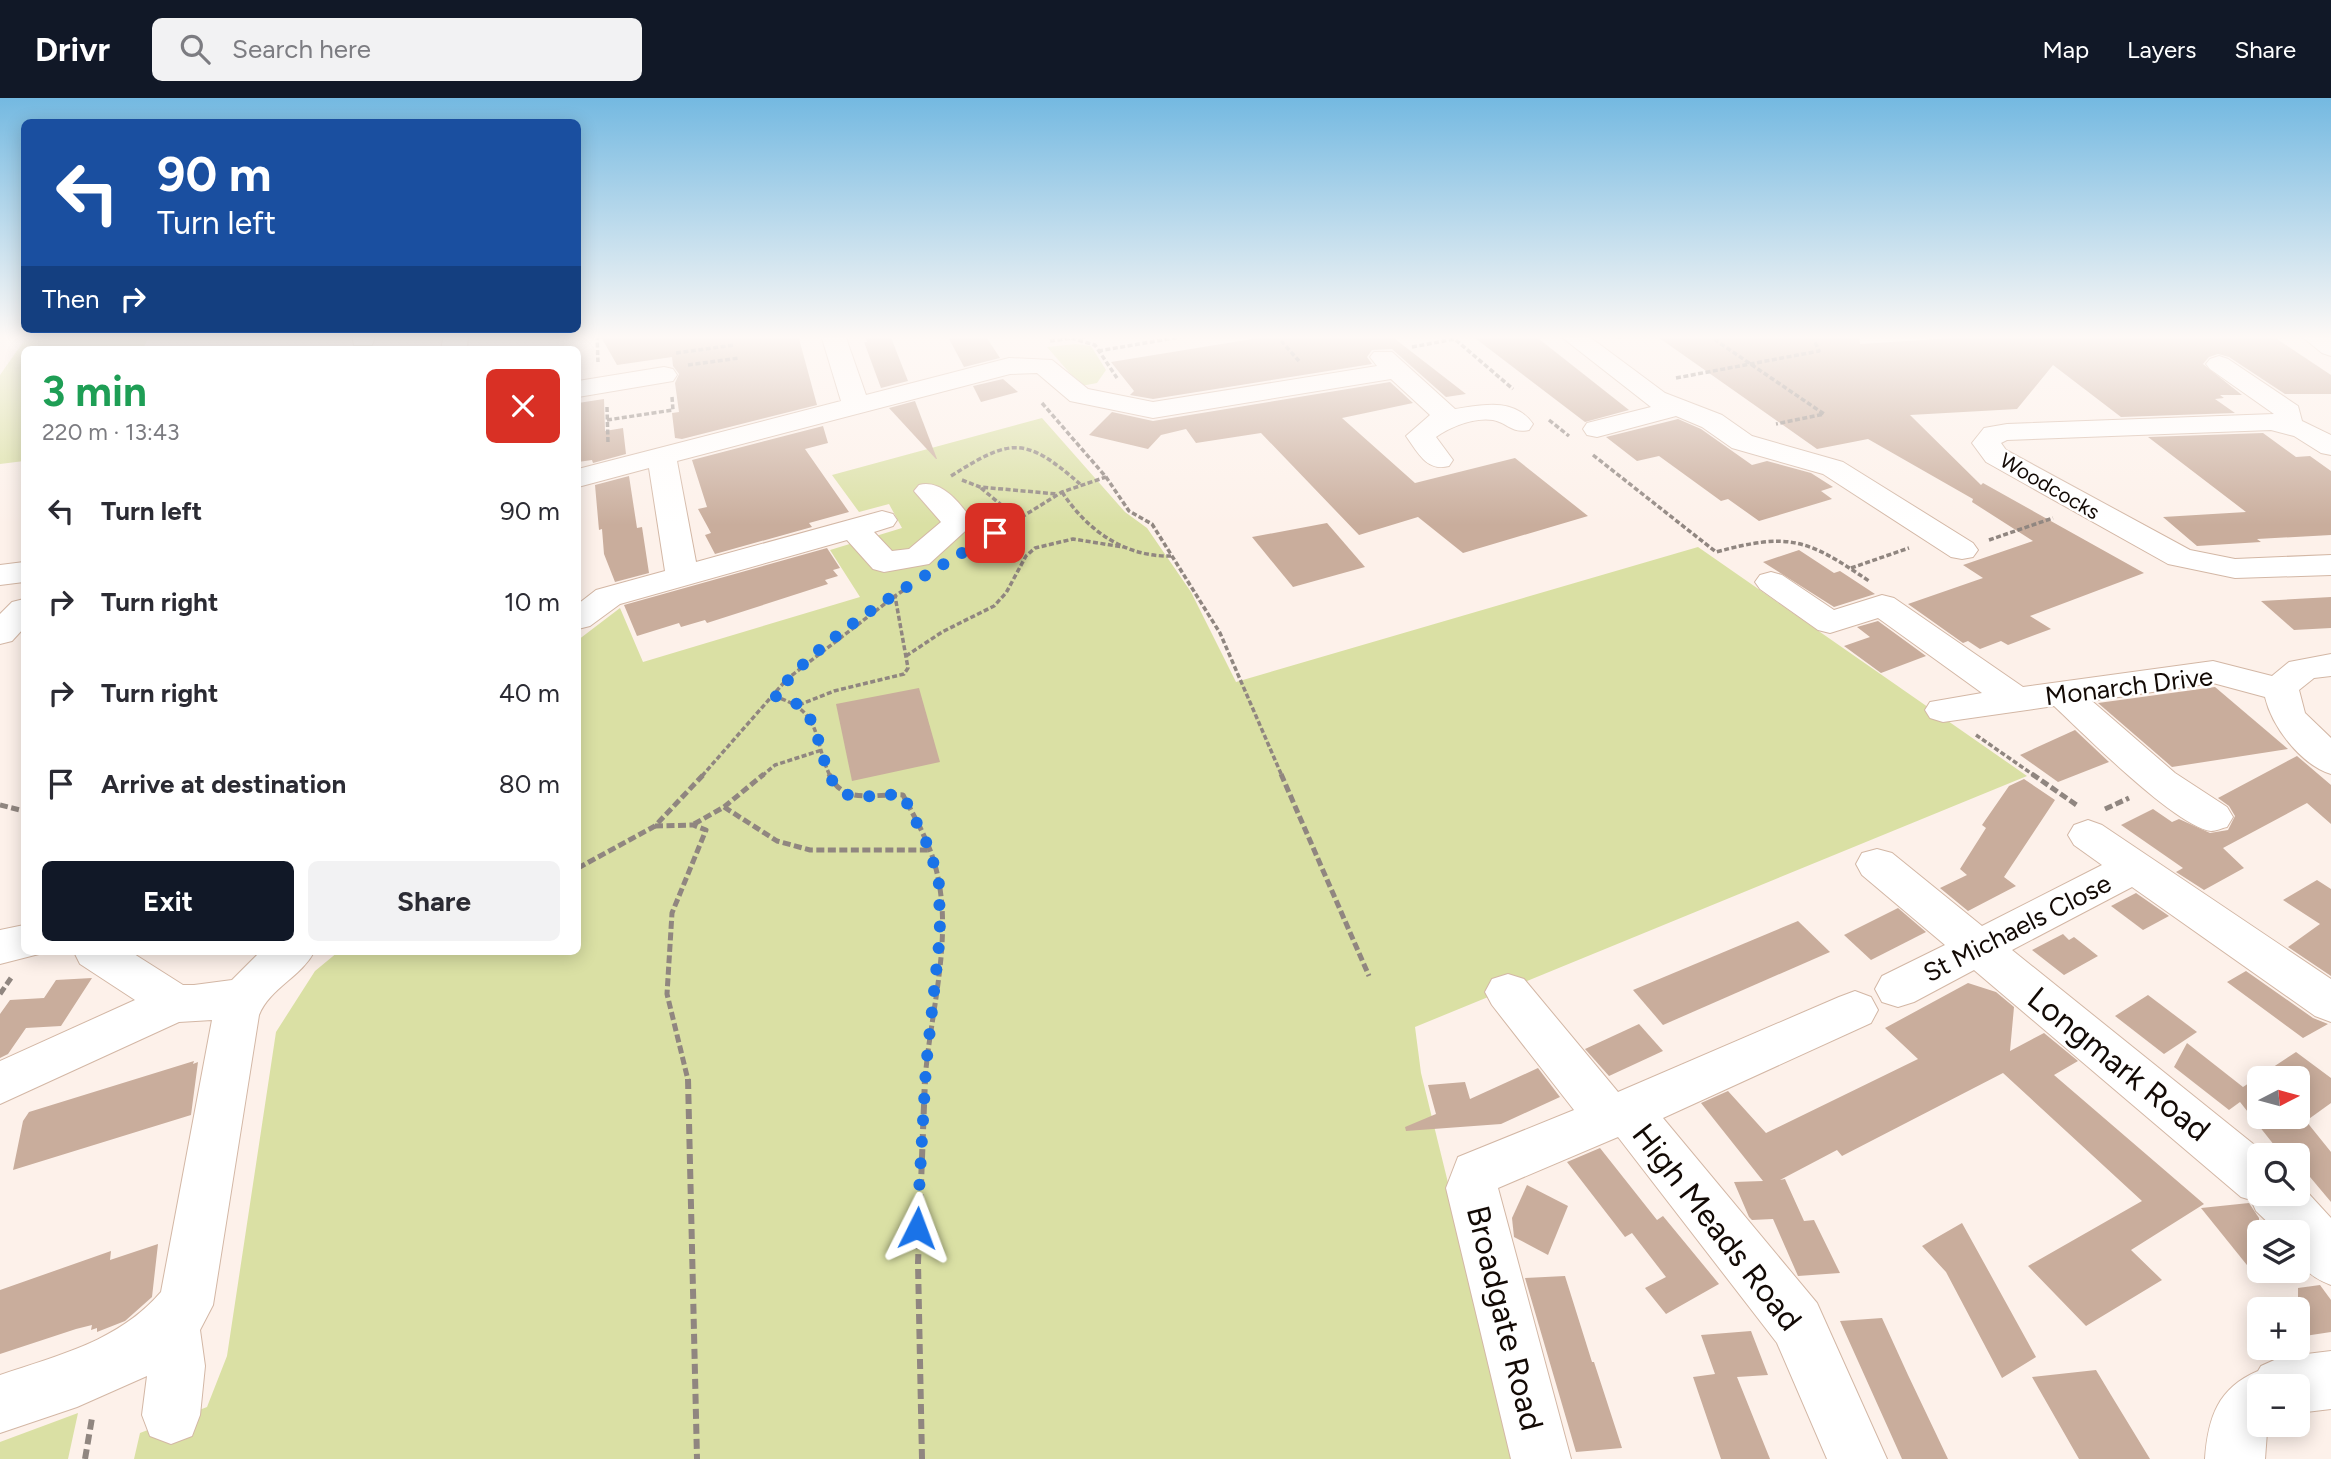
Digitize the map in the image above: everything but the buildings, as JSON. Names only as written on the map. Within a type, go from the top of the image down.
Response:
[{"type":"street","points":[[854,399],[856,406]]},
{"type":"street","points":[[581,477],[882,399]]},
{"type":"street","points":[[1096,399],[1153,410],[1211,399]]},
{"type":"street","points":[[1428,399],[1444,414]]},
{"type":"street","points":[[1660,399],[1676,408],[1712,421],[1742,442],[1833,468],[1951,543]]},
{"type":"street","name":"Woodcocks","points":[[2269,399],[2288,412],[2288,425]]},
{"type":"street","points":[[1594,441],[1676,408]]},
{"type":"street","points":[[1439,460],[1420,436],[1444,414],[1499,412],[1519,424]]},
{"type":"street","name":"Woodcocks","points":[[2331,447],[2304,430],[2272,422],[2007,432],[1988,438],[1989,449],[2017,468],[2179,557],[2205,567],[2225,570],[2331,565]]},
{"type":"street","points":[[662,457],[682,574]]},
{"type":"street","points":[[2017,468],[2035,461],[2057,460]]},
{"type":"street","points":[[581,617],[608,597],[867,524],[884,562],[918,557],[959,523],[929,491]]},
{"type":"street","points":[[0,575],[21,572]]},
{"type":"street","name":"Monarch Drive","points":[[1771,582],[1829,623],[1882,605],[2017,700]]},
{"type":"street","points":[[0,634],[21,612]]},
{"type":"street","points":[[2331,665],[2311,666],[2289,675],[2281,690],[2288,717],[2331,761]]},
{"type":"street","name":"Monarch Drive","points":[[1942,710],[2213,672],[2281,690]]},
{"type":"street","points":[[2063,694],[2161,783],[2213,817]]},
{"type":"street","name":"St Michaels Close","points":[[2088,824],[2135,867],[2331,1003]]},
{"type":"street","name":"Longmark Road","points":[[1877,864],[2247,1170]]},
{"type":"street","name":"St Michaels Close","points":[[1898,989],[2135,867]]},
{"type":"street","points":[[0,947],[21,943]]},
{"type":"street","points":[[101,955],[175,1003]]},
{"type":"street","points":[[0,1404],[136,1353],[172,1325],[186,1305],[236,1015],[242,998],[253,983],[288,955]]},
{"type":"street","name":"High Meads Road","points":[[1508,992],[1618,1115],[1797,1324],[1857,1459]]},
{"type":"street","points":[[1,1087],[175,1003],[194,1004],[242,998]]},
{"type":"street","points":[[1618,1115],[1855,1010]]},
{"type":"street","name":"Broadgate Road","points":[[1541,1459],[1472,1188],[1476,1174],[1618,1115]]},
{"type":"street","points":[[2287,1206],[2331,1259]]},
{"type":"street","points":[[172,1325],[177,1366],[172,1415]]},
{"type":"street","points":[[2310,1383],[2331,1380]]},
{"type":"street","points":[[2235,1459],[2236,1426],[2247,1412]]},
{"type":"path","points":[[1052,399],[1129,511],[1152,524],[1220,633],[1369,976]]},
{"type":"path","points":[[1728,434],[1824,414],[1802,399]]},
{"type":"path","points":[[607,420],[673,410]]},
{"type":"path","points":[[1594,441],[1716,552],[1760,539],[1800,539],[1811,544]]},
{"type":"path","points":[[1080,484],[1051,457],[1036,448],[1015,446],[987,453],[951,476],[980,487],[1061,493],[1077,515],[1123,547]]},
{"type":"path","points":[[971,548],[1061,493],[1080,484],[1106,477]]},
{"type":"path","points":[[980,487],[1018,519]]},
{"type":"path","points":[[1851,569],[2064,514]]},
{"type":"path","points":[[906,656],[945,630],[986,612],[997,603],[1017,576],[1024,559],[1038,547],[1087,539],[1156,558],[1171,556]]},
{"type":"path","points":[[581,866],[655,826],[775,696],[787,679],[914,583]]},
{"type":"path","points":[[799,705],[834,691],[904,674],[908,667],[895,596]]},
{"type":"path","points":[[775,696],[799,705],[810,719],[832,782],[839,791],[852,796],[903,795],[930,850],[939,884],[940,935],[926,1067],[916,1255],[922,1459]]},
{"type":"path","points":[[1942,710],[1974,726],[1978,730],[1976,736],[2088,824]]},
{"type":"path","points":[[693,825],[724,807],[775,765],[822,750]]},
{"type":"path","points":[[0,805],[21,810]]},
{"type":"path","points":[[724,807],[777,841],[810,850],[930,850]]},
{"type":"path","points":[[655,826],[693,825],[706,830],[672,913],[667,994],[688,1077],[697,1459]]},
{"type":"green space","points":[[0,399],[21,399],[21,461],[0,464]]},
{"type":"green space","points":[[1042,418],[1125,512],[1147,528],[1191,592],[1236,682],[1698,547],[2027,776],[1415,1027],[1421,1073],[1516,1459],[134,1459],[140,1433],[207,1407],[227,1356],[276,1032],[315,971],[334,955],[581,955],[581,638],[620,608],[643,662],[860,597],[830,550],[902,528],[889,504],[859,512],[832,475]]},
{"type":"green space","points":[[78,1413],[68,1459],[0,1459],[0,1442]]},
{"type":"route","points":[[917,1228],[926,1067],[940,935],[939,884],[930,850],[903,795],[887,793],[852,796],[839,791],[832,782],[810,719],[799,705],[775,696],[787,679],[844,633],[895,596],[995,533]]}]
